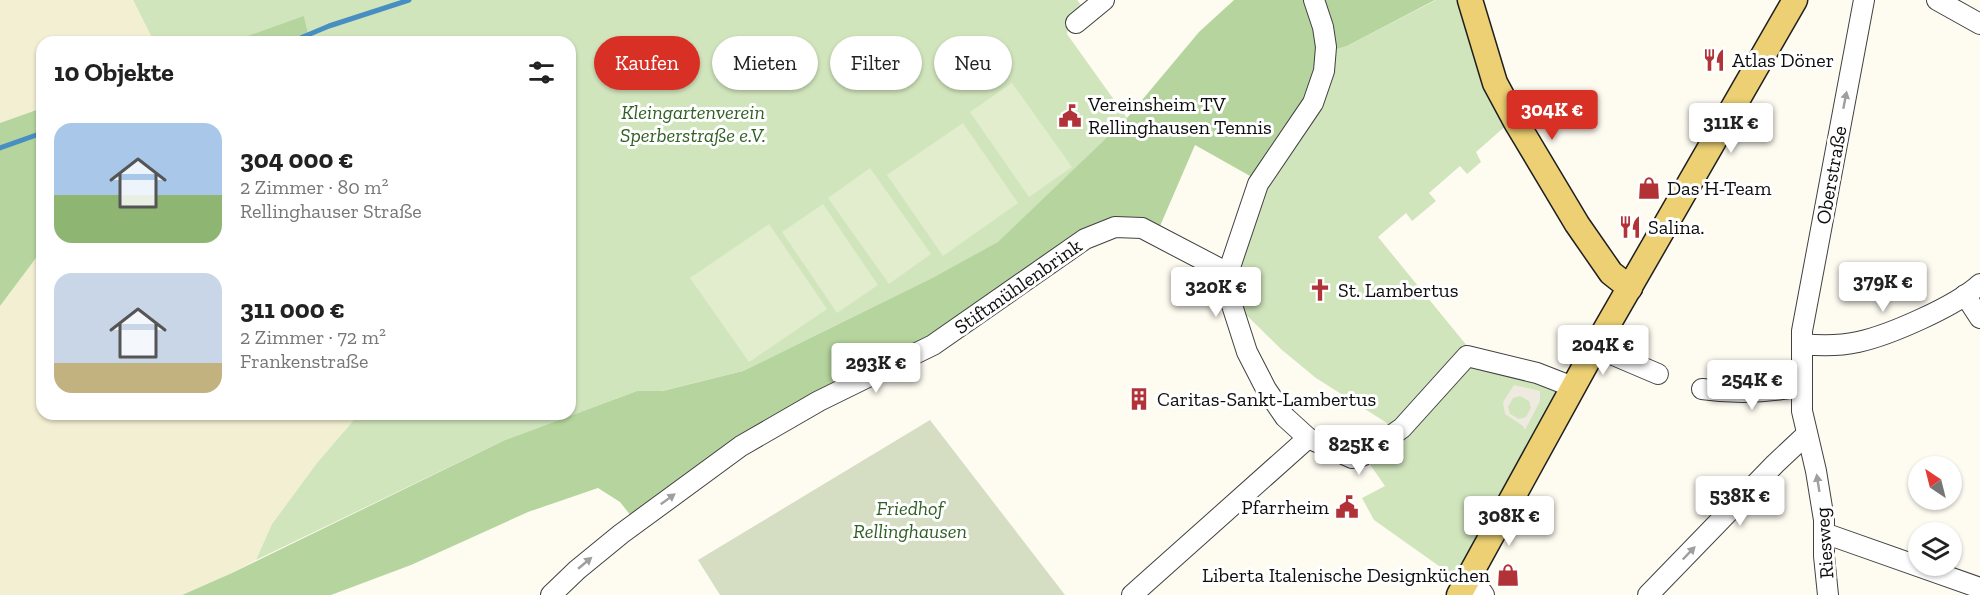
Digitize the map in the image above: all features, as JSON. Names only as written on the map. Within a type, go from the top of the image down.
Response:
[{"type":"main road","points":[[1470,0],[1496,83],[1516,122],[1577,224],[1611,273],[1630,288]]},
{"type":"main road","points":[[1469,591],[1573,387],[1795,0]]},
{"type":"street","points":[[1076,23],[1104,0]]},
{"type":"street","points":[[1314,0],[1323,27],[1326,47],[1324,71],[1313,103],[1258,184],[1228,273],[1230,299],[1247,352],[1266,389],[1285,417],[1308,438],[1352,458],[1362,456],[1402,428],[1467,356],[1537,373],[1573,387]]},
{"type":"street","name":"Oberstraße","points":[[1801,386],[1802,331],[1864,0]]},
{"type":"street","points":[[1937,0],[1980,24]]},
{"type":"street","name":"Stiftmühlenbrink","points":[[551,595],[621,534],[741,446],[819,401],[933,345],[1085,239],[1115,227],[1142,228],[1228,273]]},
{"type":"street","points":[[1802,344],[1833,346],[1860,342],[1920,319],[1973,290],[1980,318]]},
{"type":"street","points":[[1597,344],[1611,354],[1658,374]]},
{"type":"street","points":[[1702,389],[1732,393],[1771,392],[1801,386]]},
{"type":"street","name":"Riesweg","points":[[1801,386],[1802,411],[1816,471],[1824,533],[1828,595]]},
{"type":"street","points":[[1648,595],[1774,464],[1807,434]]},
{"type":"street","points":[[1132,595],[1308,438]]},
{"type":"street","points":[[1824,533],[1980,588]]},
{"type":"shaded area","points":[[0,0],[133,0],[151,36],[36,36],[36,110],[0,123]]},
{"type":"shaded area","points":[[36,258],[36,420],[354,420],[317,463],[272,524],[256,560],[232,573],[182,595],[0,595],[0,306]]},
{"type":"shaded area","points":[[1514,385],[1540,391],[1540,401],[1525,430],[1523,426],[1505,414],[1503,402]],"holes":[[[1520,396],[1529,401],[1531,408],[1526,417],[1519,419],[1510,414],[1508,407],[1513,398]]]},
{"type":"green space","name":"Kleingartenverein Sperberstraße e.V.","points":[[133,0],[1077,0],[1086,11],[1068,26],[1067,34],[1127,118],[998,243],[743,371],[661,391],[637,391],[576,414],[576,36],[309,36],[304,17],[249,36],[151,36]]},
{"type":"green space","points":[[1234,0],[1312,0],[1323,70],[1259,181],[1195,145],[1157,233],[1117,225],[969,320],[820,399],[635,521],[620,502],[598,488],[528,512],[411,565],[331,595],[182,595],[505,440],[559,420],[576,420],[576,414],[637,391],[662,391],[743,371],[934,277],[998,242],[1127,118],[1199,32]]},
{"type":"green space","points":[[1315,0],[1435,0],[1347,46],[1328,52]]},
{"type":"green space","points":[[1436,0],[1466,0],[1509,123],[1476,152],[1481,162],[1467,174],[1460,166],[1429,193],[1436,201],[1412,221],[1406,213],[1378,237],[1477,358],[1572,387],[1463,583],[1374,520],[1362,498],[1385,486],[1364,456],[1398,430],[1316,378],[1282,350],[1230,299],[1259,184],[1328,52],[1347,46]]},
{"type":"green space","points":[[304,16],[309,36],[248,36]]},
{"type":"green space","points":[[1012,83],[1072,167],[1029,197],[970,112],[1002,90],[1012,90]]},
{"type":"green space","points":[[36,110],[36,258],[0,306],[0,123]]},
{"type":"green space","points":[[963,123],[1018,203],[943,256],[887,175]]},
{"type":"green space","points":[[870,168],[931,254],[889,284],[828,198]]},
{"type":"green space","points":[[823,204],[878,285],[837,313],[782,232]]},
{"type":"green space","points":[[769,224],[827,309],[749,362],[690,278]]},
{"type":"green space","name":"Kleingartenverein Sperberstraße e.V.","points":[[354,420],[559,420],[505,440],[256,560],[272,524],[317,463]]},
{"type":"green space","name":"Friedhof Rellinghausen","points":[[930,420],[1065,595],[720,595],[698,560]]},
{"type":"waterway","points":[[305,36],[409,0]]},
{"type":"waterway","points":[[0,148],[36,135]]},
{"type":"place","name":"Atlas Döner","points":[[1714,60]]},
{"type":"place","name":"Vereinsheim TV Rellinghausen Tennis","points":[[1070,116]]},
{"type":"place","name":"Das H-Team","points":[[1649,188]]},
{"type":"place","name":"Salina.","points":[[1630,227]]},
{"type":"place","name":"St. Lambertus","points":[[1320,290]]},
{"type":"place","name":"Caritas-Sankt-Lambertus","points":[[1139,399]]},
{"type":"place","name":"Pfarrheim","points":[[1347,507]]},
{"type":"place","name":"Liberta Italenische Designküchen","points":[[1508,575]]}]
